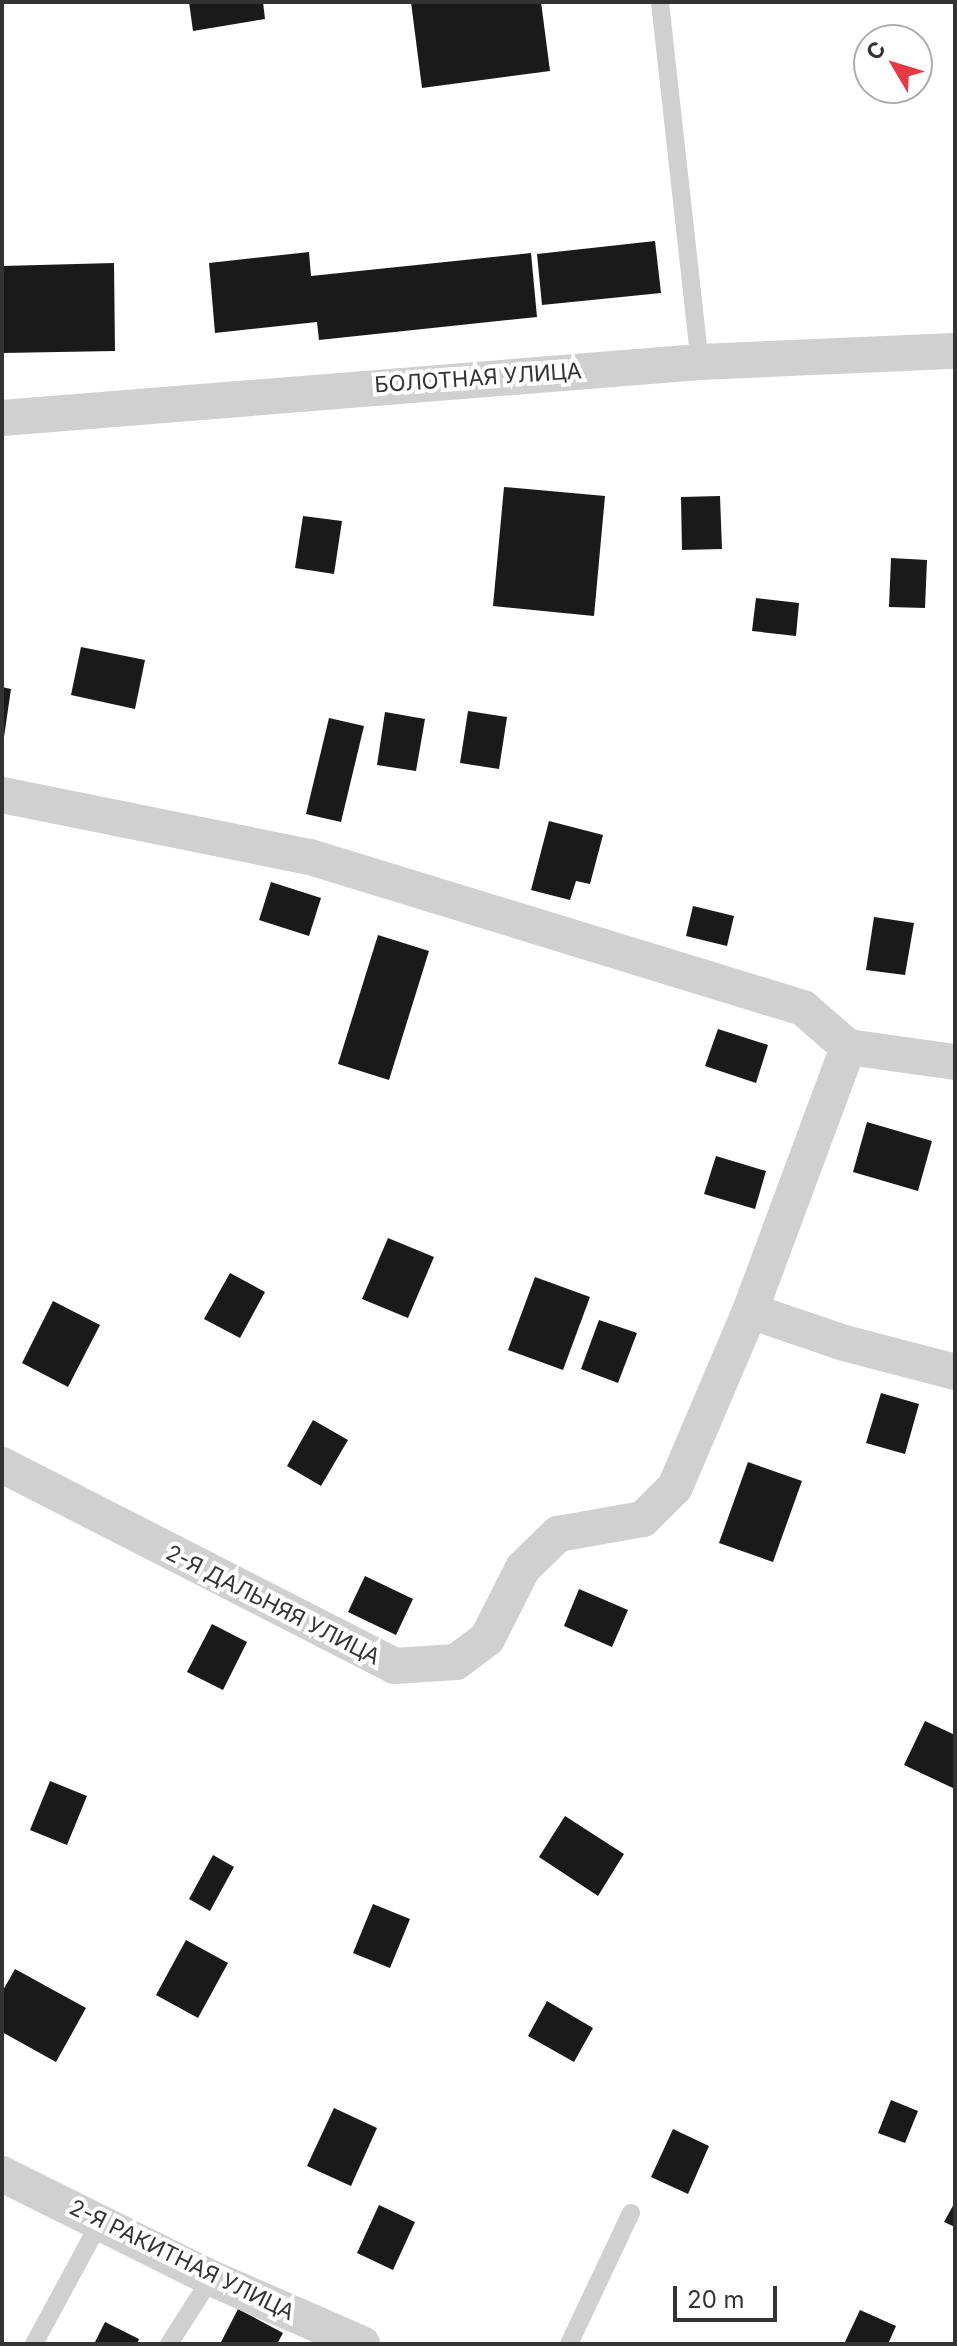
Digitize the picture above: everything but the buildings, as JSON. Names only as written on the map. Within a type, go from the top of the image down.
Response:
[{"type":"street","name":"БОЛОТНАЯ УЛИЦА","points":[[2,418],[700,362],[955,351]]},
{"type":"street","points":[[2,795],[310,857],[586,938],[803,1008],[848,1047],[955,1062]]},
{"type":"street","name":"2-Я ДАЛЬНЯЯ УЛИЦА","points":[[2,1465],[394,1666],[456,1662],[487,1639],[523,1568],[558,1534],[643,1519],[675,1487],[750,1311],[848,1047]]},
{"type":"street","points":[[750,1311],[844,1343],[955,1372]]},
{"type":"street","name":"2-Я РАКИТНАЯ УЛИЦА","points":[[2,2174],[101,2220],[211,2278],[362,2344]]},
{"type":"lane","points":[[660,2],[700,362]]},
{"type":"lane","points":[[569,2344],[631,2213]]},
{"type":"lane","points":[[34,2344],[101,2220]]},
{"type":"lane","points":[[169,2344],[211,2278]]}]
